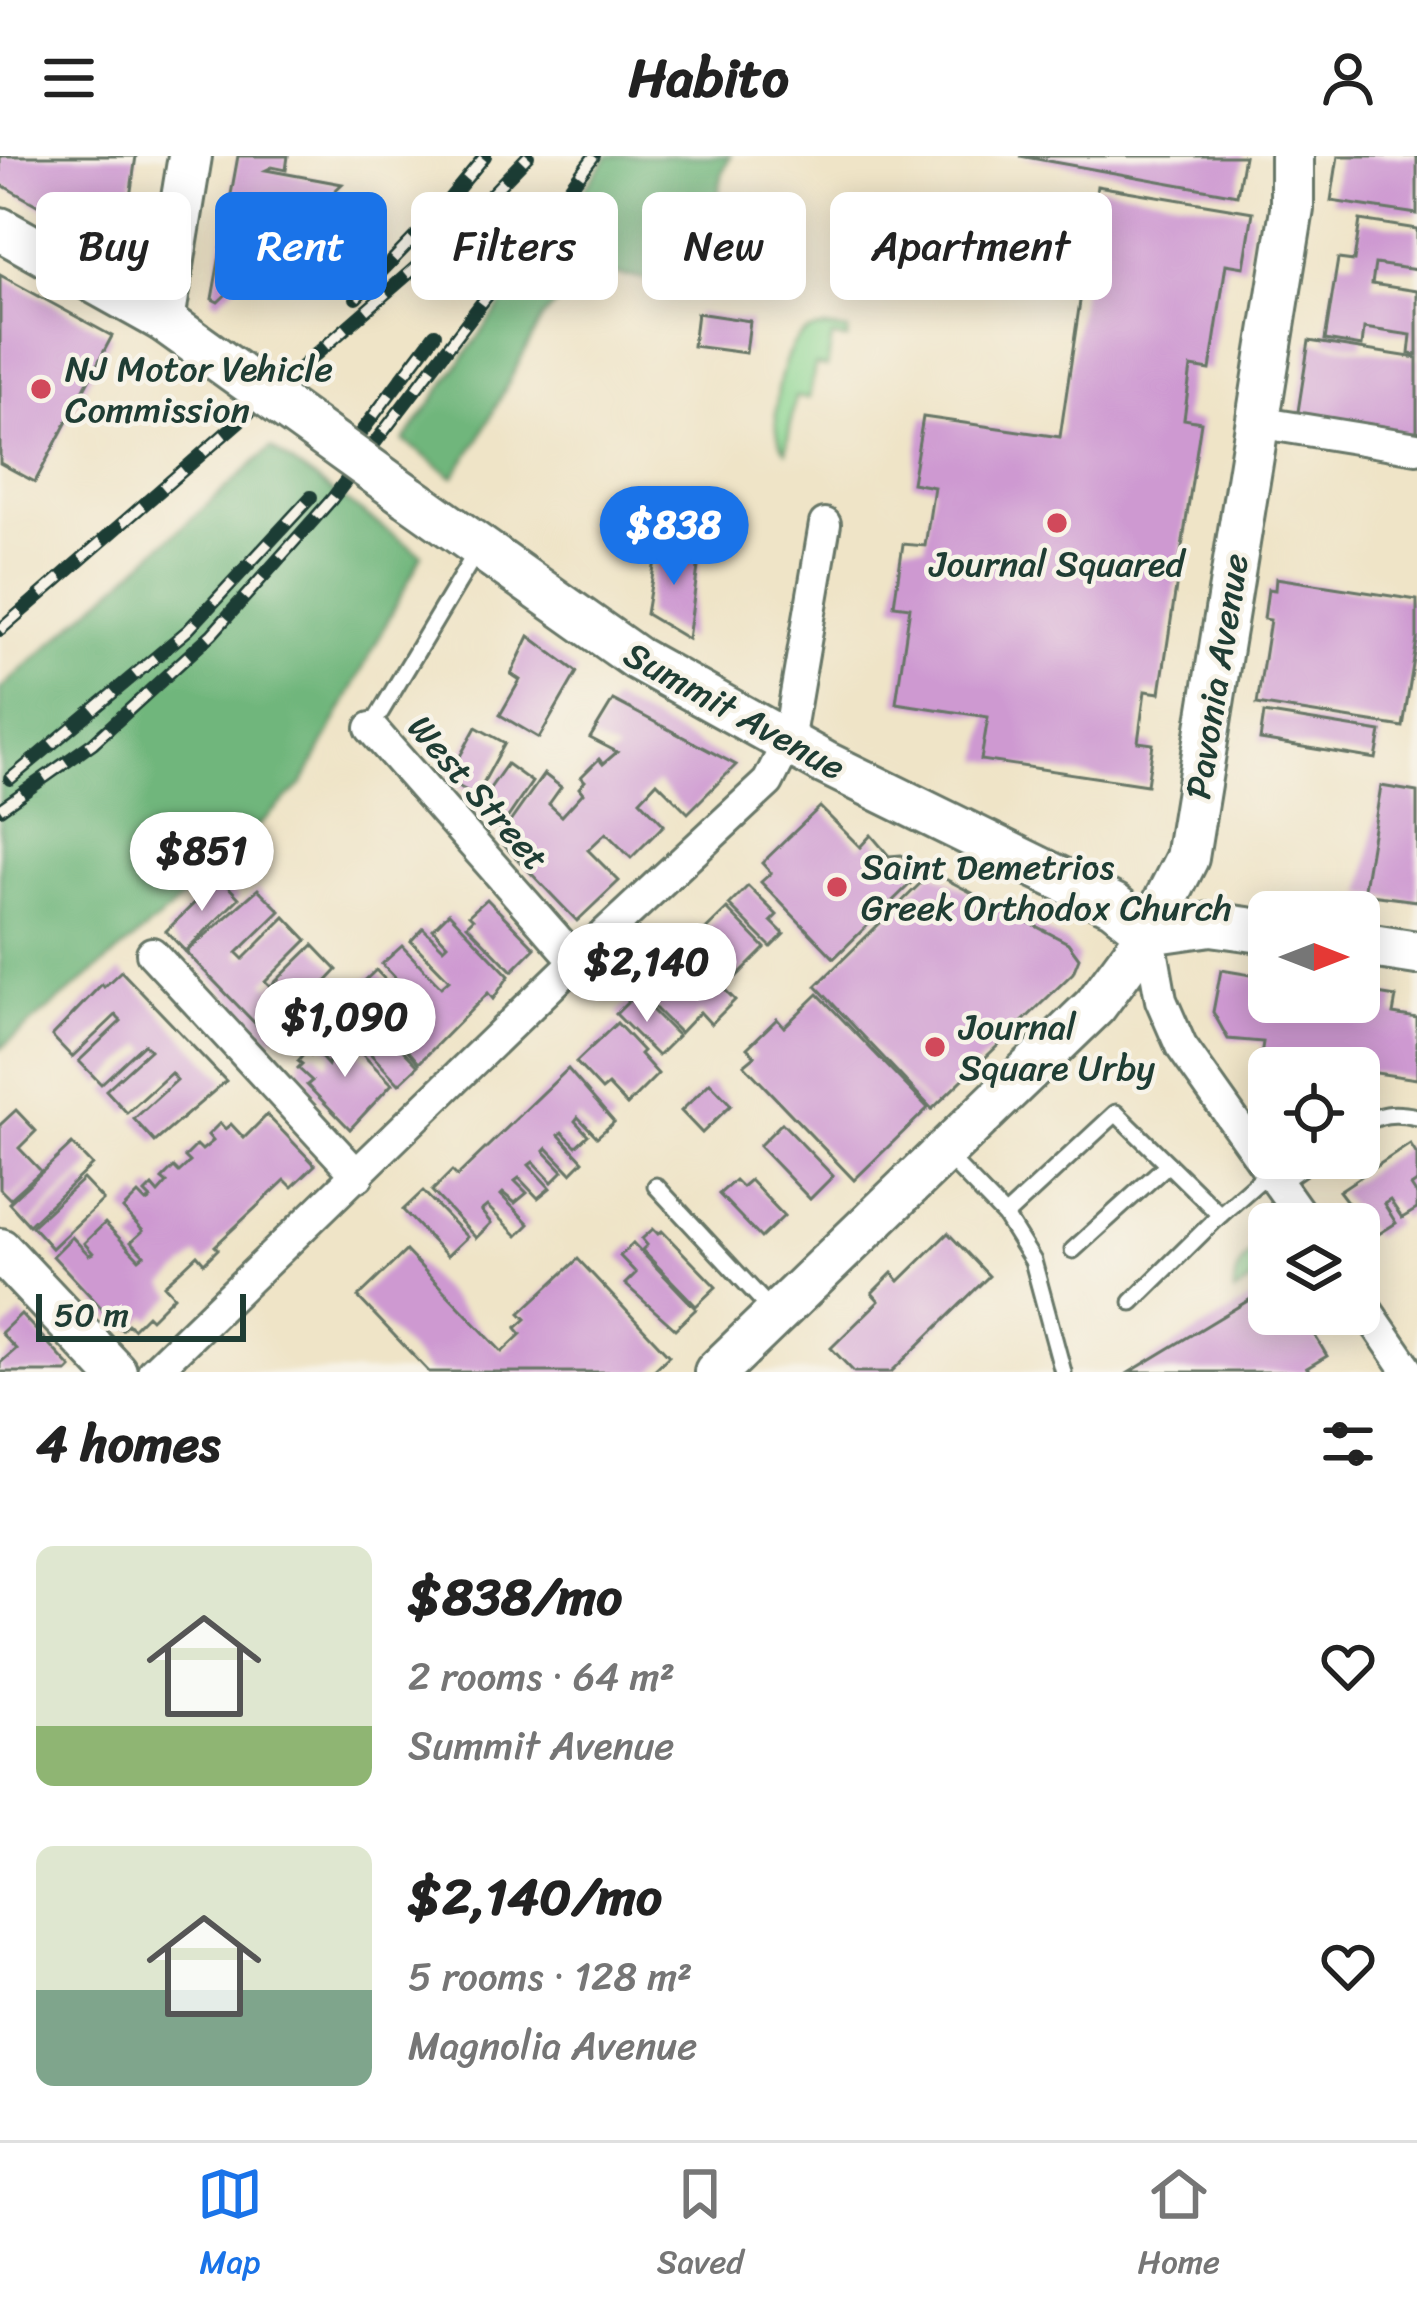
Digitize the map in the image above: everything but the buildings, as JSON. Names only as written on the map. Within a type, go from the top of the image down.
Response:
[{"type":"street","points":[[163,320],[190,156]]},
{"type":"street","name":"Pavonia Avenue","points":[[716,1372],[1095,1006],[1149,933],[1187,859],[1292,209],[1292,156]]},
{"type":"street","name":"Summit Avenue","points":[[0,229],[163,320],[636,658],[788,742],[1114,905],[1149,933]]},
{"type":"street","points":[[1257,422],[1417,448]]},
{"type":"street","points":[[153,1372],[576,961],[768,782],[788,742],[825,524]]},
{"type":"street","name":"West Street","points":[[371,728],[576,961]]},
{"type":"street","points":[[1248,929],[1211,924],[1149,933],[1161,1000],[1180,1046],[1248,1141]]},
{"type":"street","points":[[1380,947],[1417,953]]},
{"type":"street","points":[[152,953],[358,1176]]},
{"type":"street","points":[[0,1250],[115,1372]]},
{"type":"street","points":[[1380,1330],[1409,1372]]},
{"type":"lane","points":[[371,728],[479,546]]},
{"type":"lane","points":[[1005,1216],[1116,1113],[1220,1215]]},
{"type":"lane","points":[[1380,1115],[1417,1117]]},
{"type":"lane","points":[[943,1152],[1005,1216],[1034,1261],[1063,1372]]},
{"type":"lane","points":[[1073,1250],[1168,1164]]},
{"type":"lane","points":[[1132,1302],[1220,1215],[1271,1179]]},
{"type":"lane","points":[[656,1186],[776,1315]]},
{"type":"green space","points":[[608,156],[730,156],[719,192],[642,192],[642,279],[618,275],[618,192],[582,192]]},
{"type":"green space","points":[[505,300],[561,300],[542,318],[478,441],[453,477],[404,441]]},
{"type":"green space","points":[[825,328],[848,331],[847,339],[832,337],[827,367],[815,365],[809,398],[795,397],[786,451],[776,412],[785,362],[801,336]]},
{"type":"green space","points":[[271,448],[422,555],[303,783],[171,909],[0,1049],[0,690]]},
{"type":"green space","points":[[1248,1255],[1248,1284],[1234,1293],[1234,1283]]},
{"type":"railway","points":[[387,266],[485,156]]},
{"type":"railway","points":[[0,630],[447,240],[528,156]]},
{"type":"railway","points":[[0,809],[93,743],[212,634],[332,499],[594,156]]},
{"type":"railway","points":[[341,459],[435,334]]},
{"type":"railway","points":[[10,779],[188,630],[311,497]]},
{"type":"place","name":"NJ Motor Vehicle Commission","points":[[41,389]]},
{"type":"place","name":"Journal Squared","points":[[1057,523]]},
{"type":"place","name":"Saint Demetrios Greek Orthodox Church","points":[[837,887]]},
{"type":"place","name":"Journal Square Urby","points":[[935,1047]]}]
